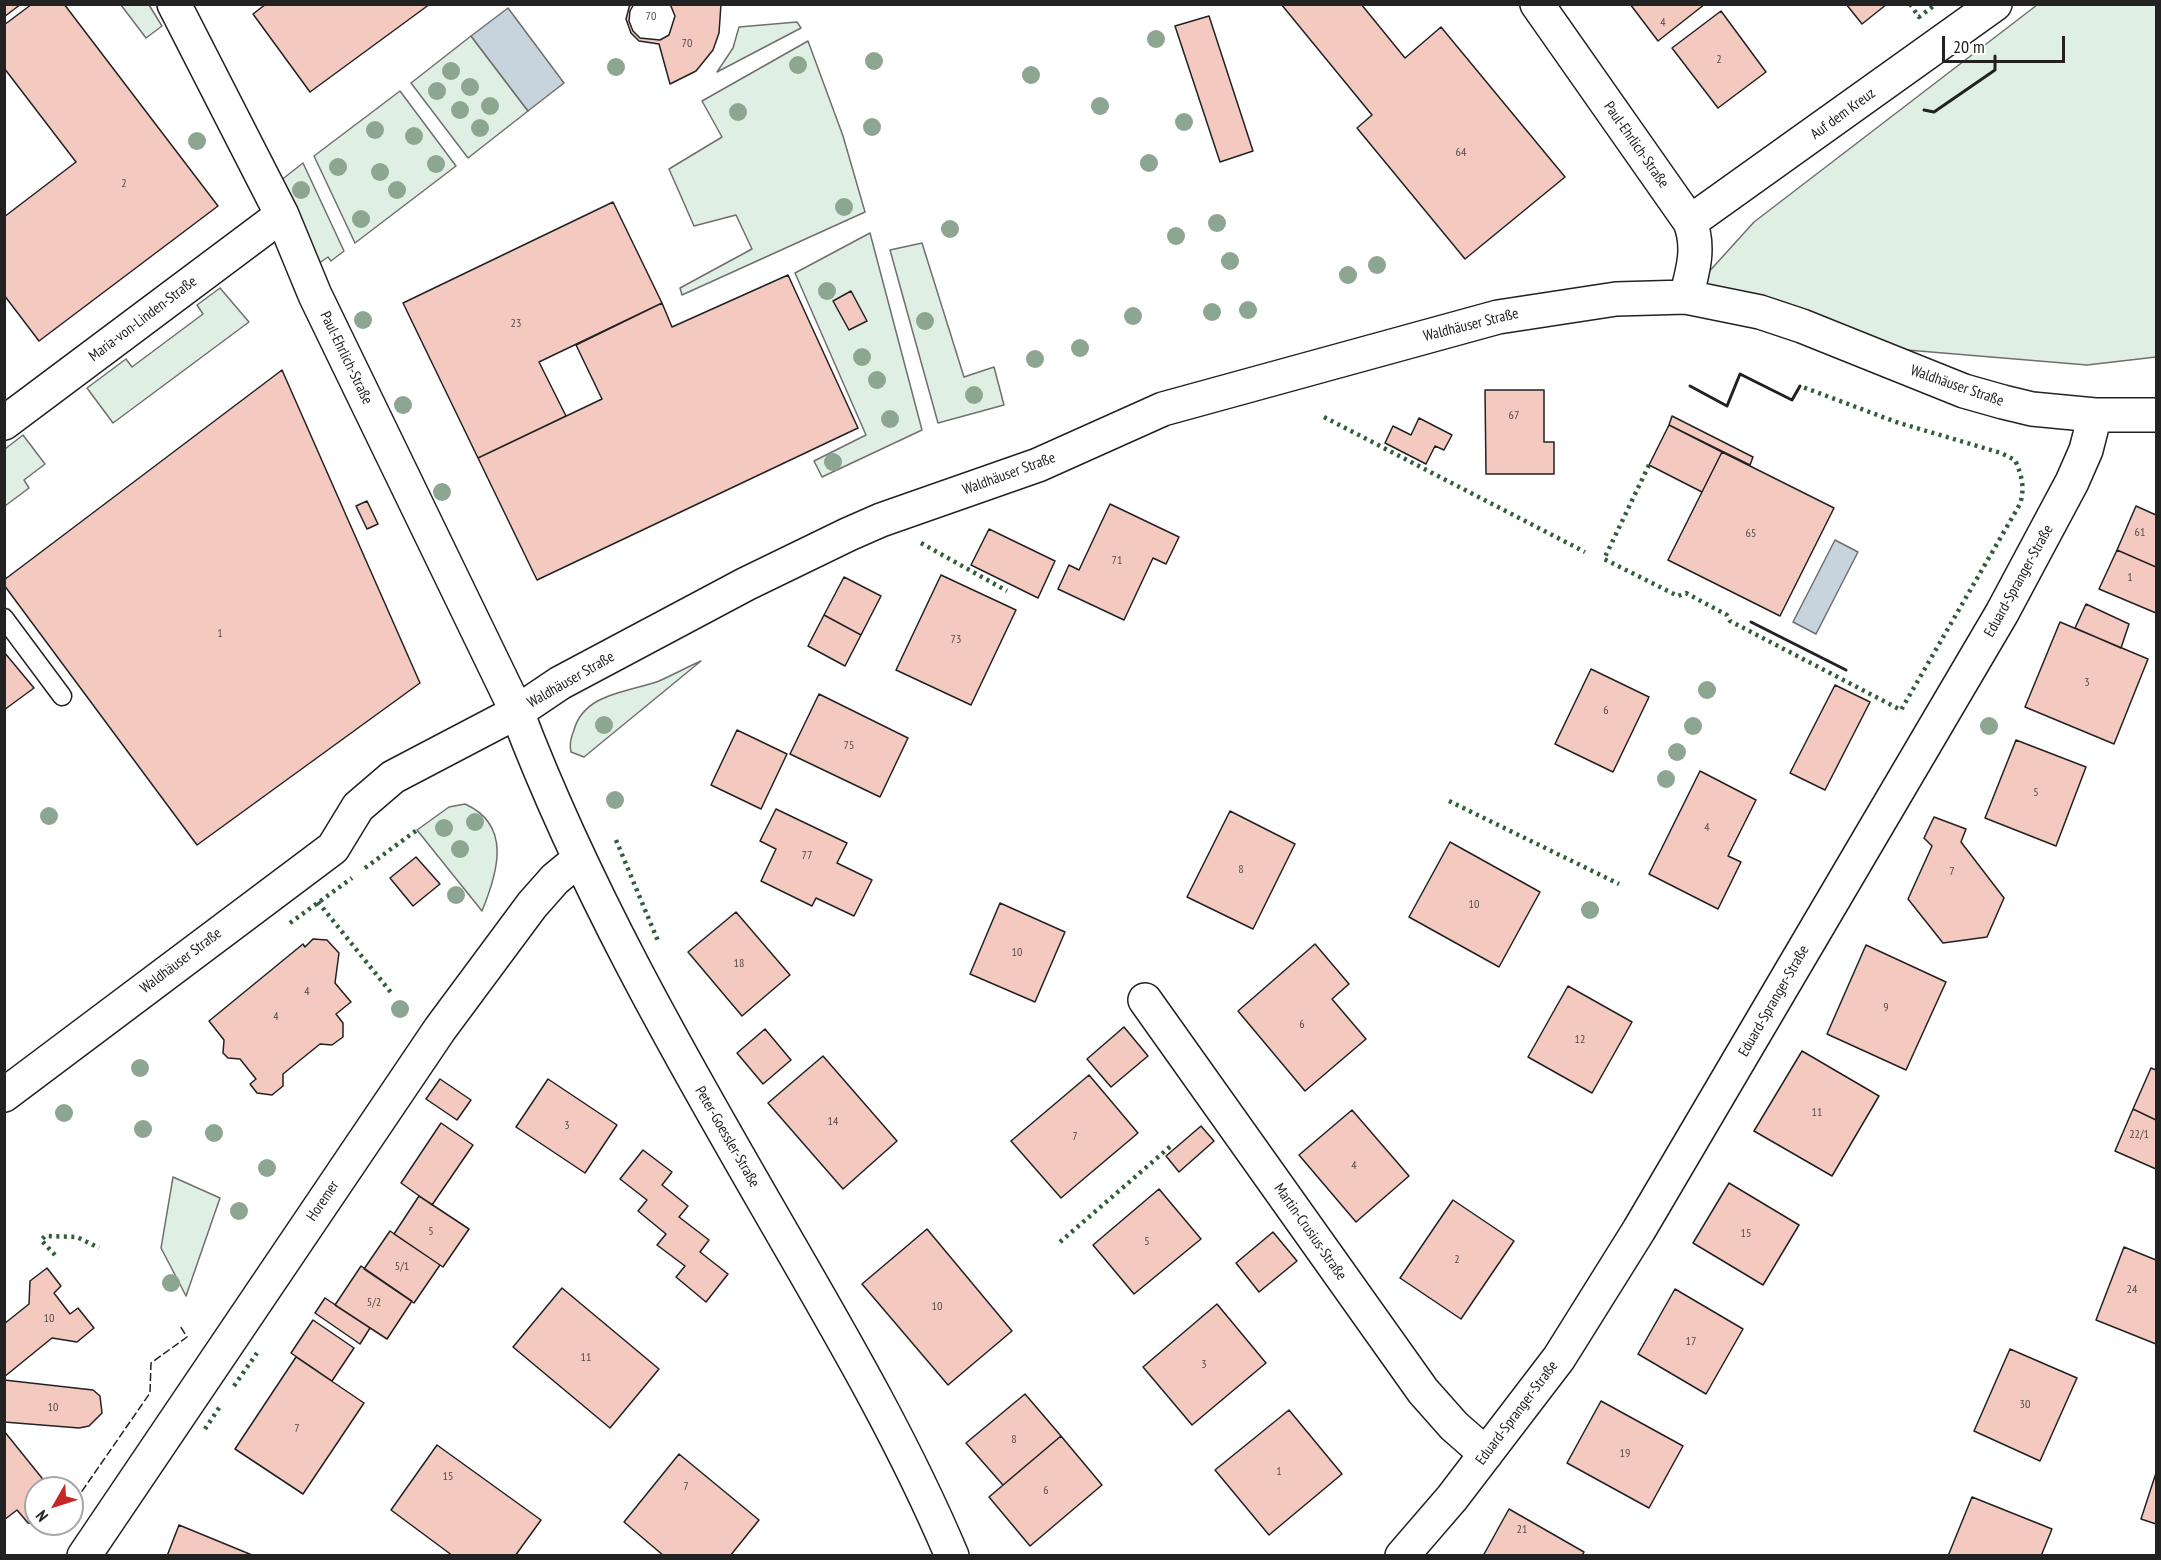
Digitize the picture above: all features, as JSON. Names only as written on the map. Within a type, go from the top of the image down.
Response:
[{"type":"street","name":"Paul-Ehrlich-Straße","points":[[174,4],[282,215],[315,295],[516,712]]},
{"type":"street","name":"Paul-Ehrlich-Straße","points":[[1537,4],[1690,222],[1696,238],[1694,268],[1686,297]]},
{"type":"street","name":"Auf dem Kreuz","points":[[1690,222],[1995,4]]},
{"type":"street","name":"Maria-von-Linden-Straße","points":[[4,423],[282,215]]},
{"type":"street","name":"Waldhäuser Straße","points":[[4,1095],[333,848],[358,807],[393,777],[426,757],[516,712],[560,683],[813,550],[881,520],[1038,465],[1163,409],[1498,317],[1616,299],[1686,297],[1760,312],[1802,326],[1964,391],[2002,402],[2032,409],[2096,416],[2157,415]]},
{"type":"street","name":"Eduard-Spranger-Straße","points":[[1402,1556],[1486,1454],[1558,1358],[1597,1299],[1786,982],[2049,529],[2086,450],[2096,416]]},
{"type":"street","name":"Peter-Goessler-Straße","points":[[516,712],[543,782],[578,860],[688,1069],[898,1437],[952,1556]]},
{"type":"street","name":"Horemer","points":[[84,1556],[440,1029],[532,905],[555,879],[578,860]]},
{"type":"street","name":"Martin-Crusius-Straße","points":[[1144,1000],[1423,1391],[1454,1426],[1486,1454]]},
{"type":"lane","points":[[4,618],[62,696]]},
{"type":"green space","points":[[121,5],[149,5],[162,26],[146,38]]},
{"type":"green space","points":[[2037,5],[2156,5],[2156,357],[2087,365],[1847,345],[1686,297],[1754,222]]},
{"type":"green space","points":[[797,22],[801,28],[717,72],[733,48],[739,27]]},
{"type":"green space","points":[[471,36],[528,111],[468,158],[411,83]]},
{"type":"green space","points":[[808,41],[843,136],[865,212],[682,295],[680,288],[752,249],[736,215],[694,226],[669,169],[722,137],[702,101]]},
{"type":"green space","points":[[400,91],[456,166],[355,243],[314,156]]},
{"type":"green space","points":[[303,163],[344,251],[331,261],[328,257],[318,264],[280,181]]},
{"type":"green space","points":[[870,233],[922,430],[822,477],[814,461],[866,435],[795,273]]},
{"type":"green space","points":[[922,243],[964,377],[994,367],[1004,405],[938,423],[890,250]]},
{"type":"green space","points":[[220,288],[249,322],[113,423],[87,388],[126,359],[132,367],[203,314],[197,305]]},
{"type":"green space","points":[[23,435],[45,464],[24,480],[29,488],[5,506],[5,449]]},
{"type":"green space","points":[[701,661],[584,757],[571,752],[571,738],[579,718],[597,701],[659,681]]},
{"type":"green space","points":[[465,804],[480,813],[490,824],[495,837],[496,866],[482,911],[417,830],[449,807]]},
{"type":"green space","points":[[173,1177],[220,1198],[186,1296],[161,1248]]},
{"type":"shaded area","points":[[508,8],[564,83],[528,111],[471,36]]},
{"type":"shaded area","points":[[1835,540],[1858,552],[1816,634],[1793,622]]},
{"type":"building","points":[[4,4],[21,4],[4,17]]},
{"type":"building","points":[[32,4],[64,4],[218,206],[39,341],[4,295],[4,217],[76,162],[4,68],[4,25]]},
{"type":"building","points":[[266,4],[430,4],[310,92],[253,14]]},
{"type":"building","points":[[630,4],[721,4],[719,33],[713,50],[696,71],[670,84],[659,44],[639,41],[631,33],[626,19]]},
{"type":"building","points":[[634,4],[670,4],[675,16],[669,35],[660,40],[640,38],[633,31],[629,21],[630,11]]},
{"type":"building","points":[[1281,4],[1361,4],[1405,58],[1441,27],[1565,177],[1465,259],[1357,128],[1372,115]]},
{"type":"building","points":[[1630,4],[1705,4],[1658,41]]},
{"type":"building","points":[[1846,4],[1887,4],[1862,24]]},
{"type":"building","points":[[1721,11],[1766,72],[1718,108],[1672,48]]},
{"type":"building","points":[[1209,16],[1253,151],[1220,162],[1175,26]]},
{"type":"building","points":[[613,202],[662,303],[539,362],[566,416],[478,458],[403,303]]},
{"type":"building","points":[[788,275],[858,428],[537,580],[478,458],[602,399],[576,345],[662,303],[672,327]]},
{"type":"building","points":[[851,291],[867,321],[849,330],[833,301]]},
{"type":"building","points":[[282,370],[420,683],[197,845],[4,585],[4,580]]},
{"type":"building","points":[[1485,390],[1544,390],[1544,442],[1554,442],[1554,474],[1486,474]]},
{"type":"building","points":[[1672,416],[1753,457],[1750,465],[1669,425]]},
{"type":"building","points":[[1419,418],[1452,435],[1444,450],[1435,446],[1426,464],[1385,443],[1393,426],[1411,435]]},
{"type":"building","points":[[1669,425],[1722,452],[1702,492],[1649,465]]},
{"type":"building","points":[[1722,452],[1834,508],[1780,616],[1668,560]]},
{"type":"building","points":[[367,501],[378,524],[367,529],[356,506]]},
{"type":"building","points":[[1110,504],[1179,537],[1166,564],[1153,558],[1124,620],[1058,589],[1069,565],[1079,570]]},
{"type":"building","points":[[2136,506],[2156,515],[2156,567],[2117,550]]},
{"type":"building","points":[[989,529],[1055,561],[1038,598],[971,565]]},
{"type":"building","points":[[2117,550],[2156,567],[2156,613],[2099,589]]},
{"type":"building","points":[[941,575],[1016,610],[971,705],[896,670]]},
{"type":"building","points":[[844,577],[881,596],[861,635],[824,615]]},
{"type":"building","points":[[2086,604],[2129,624],[2121,648],[2075,628]]},
{"type":"building","points":[[824,615],[861,635],[845,666],[808,646]]},
{"type":"building","points":[[2060,622],[2148,659],[2114,744],[2025,707]]},
{"type":"building","points":[[4,652],[34,688],[4,710]]},
{"type":"building","points":[[1591,669],[1649,697],[1613,772],[1555,744]]},
{"type":"building","points":[[1835,685],[1870,702],[1825,790],[1790,773]]},
{"type":"building","points":[[819,694],[908,738],[880,797],[790,754]]},
{"type":"building","points":[[737,730],[787,754],[761,809],[711,785]]},
{"type":"building","points":[[2016,740],[2086,767],[2056,846],[1985,818]]},
{"type":"building","points":[[1700,771],[1756,800],[1728,856],[1741,862],[1718,909],[1649,874]]},
{"type":"building","points":[[776,809],[847,843],[837,863],[872,880],[854,916],[816,898],[812,906],[761,881],[776,849],[760,841]]},
{"type":"building","points":[[1230,811],[1295,844],[1253,929],[1187,897]]},
{"type":"building","points":[[1934,817],[1966,829],[1961,842],[2004,898],[1987,937],[1943,943],[1908,899],[1932,846],[1924,838]]},
{"type":"building","points":[[1450,842],[1540,892],[1499,967],[1409,917]]},
{"type":"building","points":[[416,857],[440,884],[413,906],[390,878]]},
{"type":"building","points":[[1000,903],[1065,932],[1035,1002],[970,974]]},
{"type":"building","points":[[736,912],[790,975],[742,1016],[688,952]]},
{"type":"building","points":[[313,939],[327,940],[339,953],[335,983],[351,1002],[336,1014],[343,1023],[343,1037],[332,1045],[320,1044],[283,1074],[283,1086],[272,1095],[257,1093],[250,1084],[256,1079],[240,1059],[228,1058],[223,1053],[224,1040],[209,1021],[303,944],[305,947]]},
{"type":"building","points":[[1315,944],[1349,984],[1332,999],[1366,1039],[1305,1091],[1238,1011]]},
{"type":"building","points":[[1866,945],[1946,982],[1906,1070],[1827,1034]]},
{"type":"building","points":[[1568,986],[1632,1022],[1592,1093],[1528,1057]]},
{"type":"building","points":[[1124,1027],[1148,1056],[1111,1087],[1087,1059]]},
{"type":"building","points":[[765,1029],[791,1060],[763,1084],[737,1053]]},
{"type":"building","points":[[1802,1051],[1879,1096],[1832,1176],[1754,1131]]},
{"type":"building","points":[[823,1056],[897,1141],[843,1189],[768,1103]]},
{"type":"building","points":[[2151,1068],[2156,1070],[2156,1120],[2133,1109]]},
{"type":"building","points":[[1089,1075],[1138,1133],[1061,1198],[1011,1141]]},
{"type":"building","points":[[440,1079],[471,1100],[457,1120],[426,1099]]},
{"type":"building","points":[[548,1079],[617,1125],[585,1173],[516,1127]]},
{"type":"building","points":[[2133,1109],[2156,1120],[2156,1169],[2115,1151]]},
{"type":"building","points":[[1352,1110],[1409,1176],[1356,1222],[1299,1155]]},
{"type":"building","points":[[441,1123],[473,1145],[432,1205],[401,1183]]},
{"type":"building","points":[[1201,1126],[1214,1141],[1179,1172],[1166,1156]]},
{"type":"building","points":[[643,1150],[672,1172],[662,1185],[688,1206],[679,1217],[709,1240],[700,1252],[728,1274],[706,1302],[676,1277],[685,1266],[657,1245],[666,1234],[638,1211],[647,1200],[620,1179]]},
{"type":"building","points":[[1729,1183],[1799,1225],[1763,1285],[1693,1243]]},
{"type":"building","points":[[1159,1189],[1201,1239],[1134,1294],[1093,1245]]},
{"type":"building","points":[[419,1196],[469,1229],[443,1267],[394,1234]]},
{"type":"building","points":[[1453,1200],[1514,1241],[1461,1319],[1400,1278]]},
{"type":"building","points":[[927,1229],[1012,1331],[948,1385],[862,1284]]},
{"type":"building","points":[[390,1231],[440,1265],[414,1303],[364,1269]]},
{"type":"building","points":[[1273,1232],[1297,1261],[1259,1292],[1236,1263]]},
{"type":"building","points":[[2124,1247],[2156,1260],[2156,1344],[2096,1320]]},
{"type":"building","points":[[361,1266],[412,1301],[387,1339],[335,1305]]},
{"type":"building","points":[[47,1268],[61,1286],[54,1293],[70,1314],[78,1308],[94,1328],[77,1342],[52,1338],[4,1377],[4,1324],[29,1304],[30,1281]]},
{"type":"building","points":[[562,1288],[659,1369],[610,1428],[513,1347]]},
{"type":"building","points":[[1675,1289],[1743,1329],[1706,1394],[1638,1354]]},
{"type":"building","points":[[325,1298],[370,1328],[360,1344],[315,1313]]},
{"type":"building","points":[[1217,1304],[1266,1363],[1192,1425],[1143,1367]]},
{"type":"building","points":[[313,1320],[354,1348],[332,1381],[291,1353]]},
{"type":"building","points":[[2010,1349],[2077,1378],[2040,1461],[1974,1431]]},
{"type":"building","points":[[296,1357],[364,1403],[303,1494],[235,1449]]},
{"type":"building","points":[[4,1380],[93,1390],[100,1396],[102,1413],[89,1426],[79,1428],[4,1422]]},
{"type":"building","points":[[1025,1394],[1061,1436],[1003,1485],[966,1443]]},
{"type":"building","points":[[1601,1401],[1683,1446],[1649,1508],[1567,1463]]},
{"type":"building","points":[[1289,1410],[1342,1474],[1269,1535],[1215,1470]]},
{"type":"building","points":[[4,1431],[40,1476],[24,1476],[24,1518],[17,1510],[4,1520]]},
{"type":"building","points":[[1061,1436],[1102,1485],[1030,1546],[989,1497]]},
{"type":"building","points":[[437,1445],[541,1520],[515,1556],[453,1556],[391,1510]]},
{"type":"building","points":[[679,1454],[759,1520],[730,1556],[664,1556],[624,1522]]},
{"type":"building","points":[[2156,1473],[2156,1524],[2141,1519]]},
{"type":"building","points":[[1972,1497],[2052,1529],[2041,1556],[1948,1556]]},
{"type":"building","points":[[1509,1509],[1584,1552],[1582,1556],[1483,1556]]},
{"type":"building","points":[[179,1525],[252,1555],[252,1556],[167,1556]]},
{"type":"hedge","points":[[1910,4],[1919,17],[1936,4]]},
{"type":"hedge","points":[[1649,465],[1604,559],[1678,596],[1686,593],[1727,615],[1730,621],[1901,710],[2020,504],[2022,482],[2019,471],[2015,460],[2001,453],[1896,422],[1800,386]]},
{"type":"hedge","points":[[1324,417],[1585,552]]},
{"type":"hedge","points":[[921,543],[1007,591]]},
{"type":"hedge","points":[[1449,801],[1619,884]]},
{"type":"hedge","points":[[365,868],[417,830]]},
{"type":"hedge","points":[[616,840],[658,941]]},
{"type":"hedge","points":[[290,923],[352,878]]},
{"type":"hedge","points":[[318,902],[393,995]]},
{"type":"hedge","points":[[1060,1242],[1172,1145]]},
{"type":"hedge","points":[[55,1255],[41,1240],[45,1236],[77,1237],[99,1248]]},
{"type":"hedge","points":[[234,1386],[257,1353]]},
{"type":"hedge","points":[[205,1429],[221,1405]]},
{"type":"fence","points":[[84,1488],[150,1393],[151,1363],[187,1337],[180,1326]]},
{"type":"wall","points":[[1924,110],[1934,112],[1995,70],[1995,56]]},
{"type":"wall","points":[[1690,386],[1727,406],[1740,374],[1792,400],[1800,386]]},
{"type":"wall","points":[[1751,622],[1846,670]]}]
